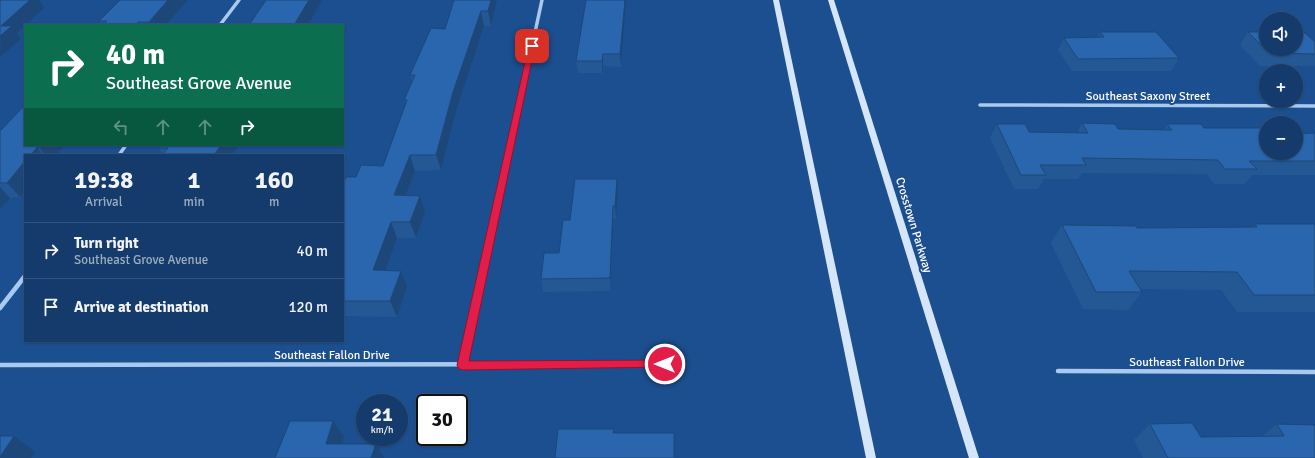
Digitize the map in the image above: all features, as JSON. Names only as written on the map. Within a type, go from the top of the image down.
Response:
[{"type":"main road","points":[[776,0],[871,458]]},
{"type":"main road","name":"Crosstown Parkway","points":[[831,0],[974,458]]},
{"type":"street","points":[[221,24],[239,0]]},
{"type":"street","points":[[463,365],[542,0]]},
{"type":"street","name":"Southeast Saxony Street","points":[[980,105],[1315,106]]},
{"type":"street","points":[[0,308],[24,277]]},
{"type":"street","name":"Southeast Fallon Drive","points":[[0,365],[665,364]]},
{"type":"street","name":"Southeast Fallon Drive","points":[[1058,371],[1315,372]]},
{"type":"building","points":[[30,0],[1,26],[12,26],[0,36],[0,1]]},
{"type":"building","points":[[120,0],[168,0],[149,22],[138,22],[136,24],[104,24],[107,21],[99,21]]},
{"type":"building","points":[[266,0],[309,0],[295,24],[250,24]]},
{"type":"building","points":[[454,0],[491,0],[488,11],[481,11],[453,92],[436,155],[410,155],[394,195],[420,196],[410,222],[391,222],[373,270],[401,271],[390,301],[344,301],[344,181],[346,177],[356,177],[361,165],[383,166],[407,100],[404,100],[415,75],[410,75],[431,28],[445,29]]},
{"type":"building","points":[[586,0],[625,0],[620,54],[603,54],[602,61],[576,61]]},
{"type":"building","points":[[1100,32],[1156,32],[1179,58],[1078,59],[1064,38],[1104,37]]},
{"type":"building","points":[[1248,32],[1259,32],[1259,43]]},
{"type":"building","points":[[1303,33],[1315,42],[1315,54],[1303,54]]},
{"type":"building","points":[[24,106],[24,146],[40,146],[37,147],[32,154],[24,154],[24,162],[7,183],[0,183],[0,131]]},
{"type":"building","points":[[1082,123],[1115,124],[1118,129],[1172,130],[1167,124],[1201,124],[1204,128],[1259,128],[1259,160],[1303,160],[1303,134],[1315,133],[1315,161],[1249,161],[1257,169],[1225,169],[1218,160],[1082,158],[1086,165],[1040,165],[1046,175],[1021,175],[997,124],[1025,124],[1029,132],[1088,133]]},
{"type":"building","points":[[160,146],[220,146],[215,154],[163,154],[168,148],[159,148]]},
{"type":"building","points":[[575,179],[617,179],[615,206],[613,206],[610,278],[541,279],[544,253],[559,253],[563,220],[570,220]]},
{"type":"building","points":[[1255,224],[1315,224],[1315,295],[1254,295],[1237,272],[1129,271],[1142,292],[1096,292],[1062,225],[1136,226],[1137,228],[1257,227]]},
{"type":"building","points":[[290,421],[333,421],[326,444],[356,444],[356,446],[375,446],[371,458],[275,458]]},
{"type":"building","points":[[1192,423],[1201,437],[1284,436],[1277,424],[1315,425],[1315,458],[1168,458],[1150,424]]},
{"type":"building","points":[[558,429],[614,429],[613,433],[674,433],[674,458],[555,458]]},
{"type":"building","points":[[0,436],[14,436],[0,457]]},
{"type":"route","points":[[532,46],[463,365],[665,364]]}]
